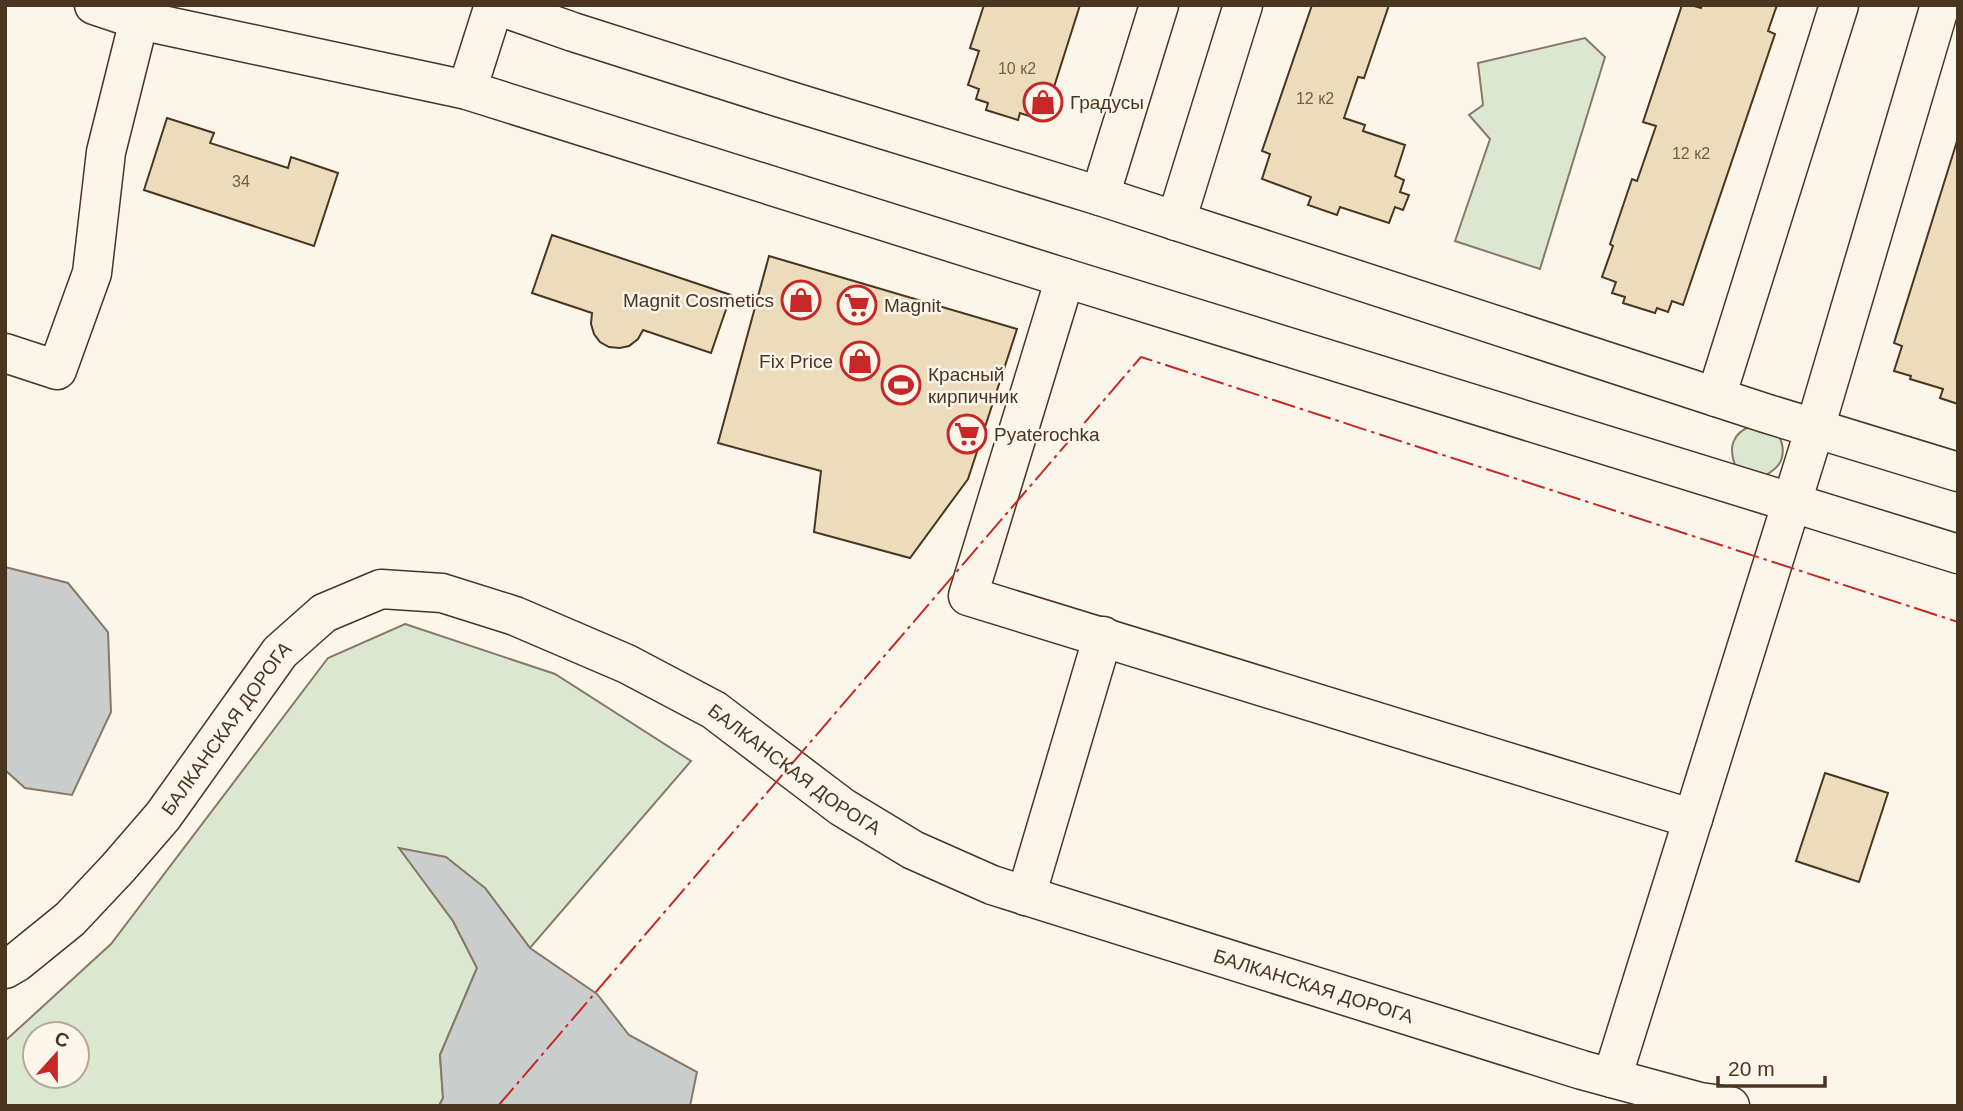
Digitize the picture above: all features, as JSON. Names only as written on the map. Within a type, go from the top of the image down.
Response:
[{"type":"street","points":[[94,5],[139,20],[467,90],[1958,554]]},
{"type":"street","points":[[467,90],[495,5],[1100,196],[1716,397],[1958,472]]},
{"type":"street","points":[[1100,196],[1159,5]]},
{"type":"street","points":[[1176,221],[1242,5]]},
{"type":"street","points":[[1716,397],[1839,5]]},
{"type":"street","points":[[1612,1078],[1815,428],[1940,5]]},
{"type":"street","points":[[5,354],[57,370],[92,273],[106,152],[139,20]]},
{"type":"street","points":[[1065,278],[968,596],[1693,819]]},
{"type":"street","name":"БАЛКАНСКАЯ ДОРОГА","points":[[5,969],[70,919],[118,868],[163,816],[280,652],[324,613],[381,589],[442,593],[515,616],[627,664],[714,710],[842,807],[913,850],[992,885],[1612,1078],[1700,1102],[1730,1106]]},
{"type":"street","points":[[1026,896],[1103,636]]},
{"type":"green space","points":[[1585,38],[1605,57],[1540,269],[1455,241],[1490,139],[1469,115],[1483,105],[1478,63]]},
{"type":"green space","points":[[1751,426],[1774,432],[1782,442],[1781,460],[1766,475],[1735,465],[1732,452],[1734,441]]},
{"type":"green space","points":[[405,624],[555,674],[691,761],[530,948],[485,888],[400,849],[453,921],[477,968],[440,1055],[443,1098],[439,1106],[5,1106],[5,1041],[21,1026],[21,1090],[91,1090],[91,1020],[28,1020],[111,944],[328,658]]},
{"type":"shaded area","points":[[5,567],[68,583],[108,632],[111,712],[72,795],[25,788],[5,770]]},
{"type":"shaded area","points":[[399,848],[446,857],[485,888],[530,948],[597,994],[629,1035],[697,1072],[690,1106],[439,1106],[443,1098],[440,1055],[477,968],[453,921]]},
{"type":"building","points":[[984,5],[1080,5],[1047,109],[1036,106],[1032,117],[1020,113],[1018,120],[986,110],[988,103],[976,99],[979,89],[968,85],[979,51],[970,48]]},
{"type":"building","points":[[1312,5],[1389,5],[1364,78],[1358,77],[1344,118],[1365,125],[1363,131],[1405,145],[1395,176],[1404,180],[1400,192],[1409,195],[1403,210],[1395,207],[1389,223],[1340,207],[1337,215],[1308,205],[1311,197],[1262,179],[1270,154],[1262,151]]},
{"type":"building","points":[[1682,5],[1701,8],[1702,5],[1777,5],[1768,31],[1775,34],[1683,305],[1672,301],[1668,312],[1657,308],[1655,313],[1623,303],[1625,297],[1612,293],[1616,282],[1602,277],[1632,179],[1637,181],[1656,126],[1643,122]]},
{"type":"building","points":[[167,118],[214,133],[210,143],[288,168],[291,157],[338,173],[314,246],[144,190]]},
{"type":"building","points":[[1958,138],[1958,404],[1940,398],[1943,389],[1894,371],[1902,346],[1894,343]]},
{"type":"building","points":[[552,235],[731,295],[711,353],[643,330],[638,339],[629,346],[609,347],[600,342],[594,334],[592,313],[532,293]]},
{"type":"building","name":"Красный кирпичник","points":[[769,256],[1017,329],[968,479],[910,558],[814,532],[821,471],[718,443]]},
{"type":"building","points":[[1825,773],[1888,793],[1859,882],[1796,861]]},
{"type":"power","points":[[498,1106],[1141,357],[1958,622]]},
{"type":"place","name":"Градусы","points":[[1043,102]]},
{"type":"place","name":"Magnit Cosmetics","points":[[801,300]]},
{"type":"place","name":"Magnit","points":[[857,305]]},
{"type":"place","name":"Fix Price","points":[[860,361]]},
{"type":"place","name":"Красный кирпичник","points":[[901,385]]},
{"type":"place","name":"Pyaterochka","points":[[967,434]]}]
